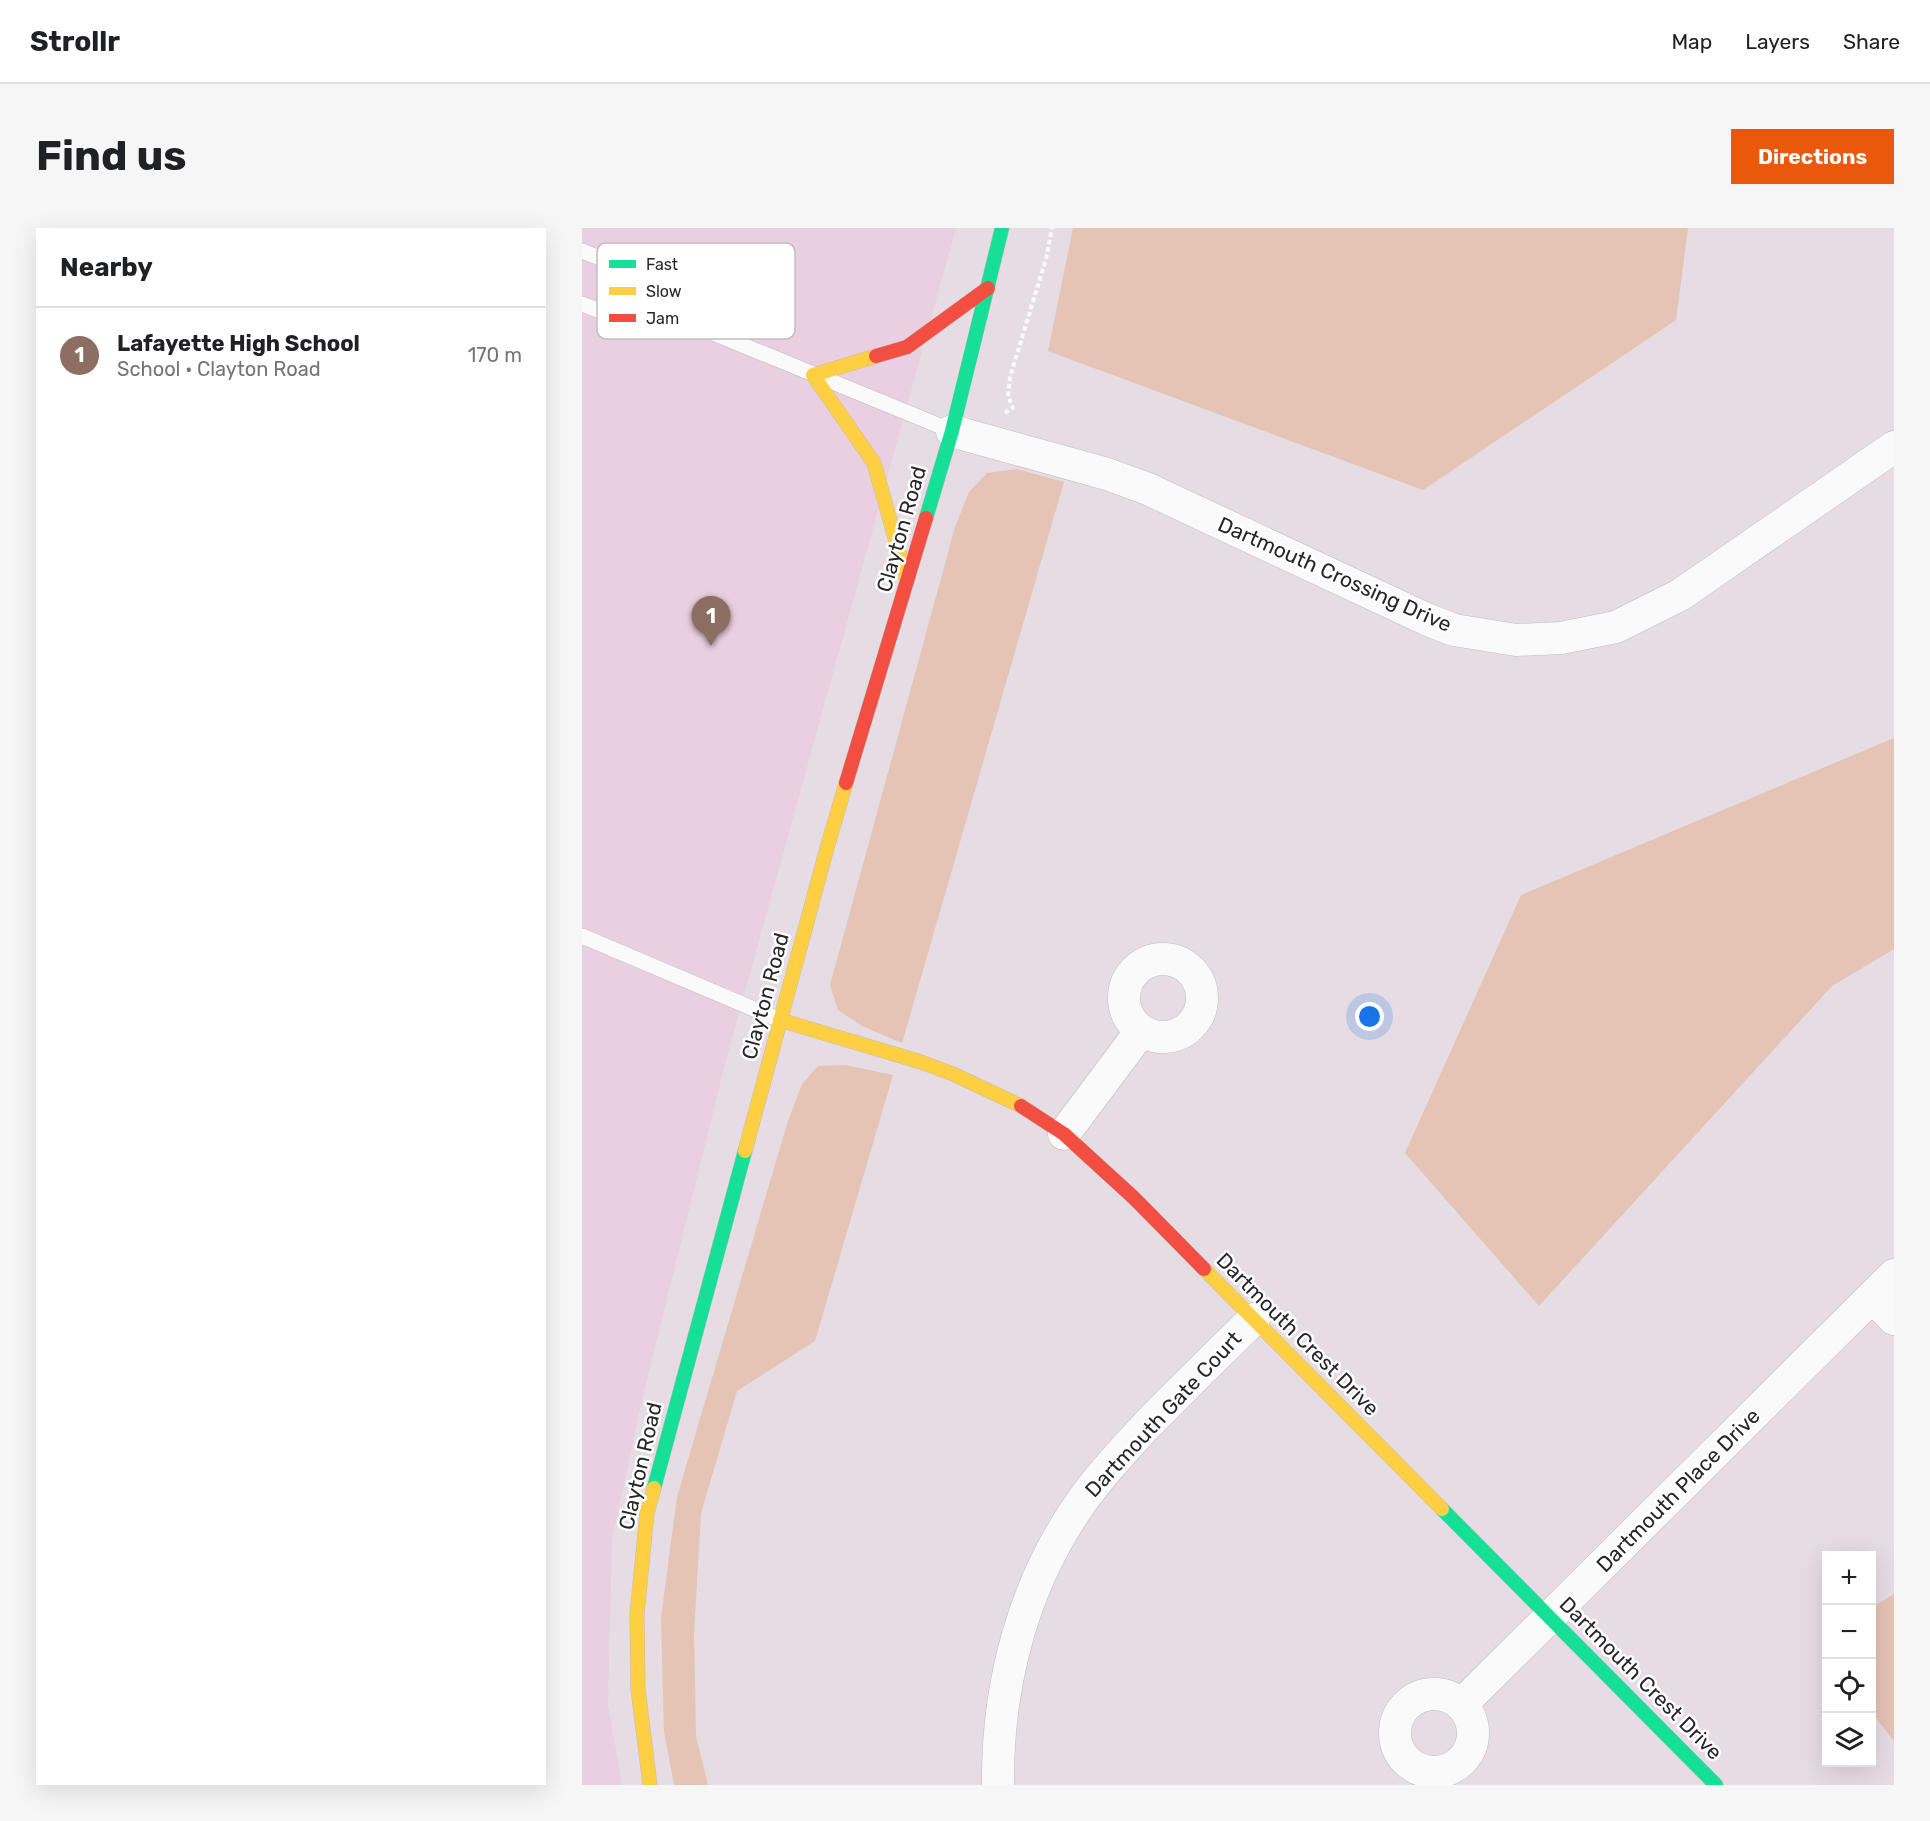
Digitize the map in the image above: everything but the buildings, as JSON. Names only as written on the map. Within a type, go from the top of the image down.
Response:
[{"type":"main road","name":"Clayton Road","points":[[650,1785],[638,1689],[637,1614],[647,1513],[827,848],[952,431],[1002,228]]},
{"type":"main road","points":[[908,582],[874,463],[813,375],[907,347],[987,288]]},
{"type":"main road","name":"Dartmouth Crest Drive","points":[[780,1020],[921,1062],[953,1074],[1020,1105],[1064,1134],[1134,1198],[1716,1785]]},
{"type":"street","name":"Dartmouth Crossing Drive","points":[[952,431],[1107,474],[1148,489],[1426,619],[1454,630],[1516,640],[1561,639],[1616,627],[1680,595],[1894,447]]},
{"type":"street","points":[[1064,1134],[1141,1031]]},
{"type":"street","name":"Dartmouth Place Drive","points":[[1461,1705],[1894,1275]]},
{"type":"street","points":[[1872,1297],[1894,1319]]},
{"type":"street","name":"Dartmouth Gate Court","points":[[998,1785],[1001,1708],[1010,1663],[1034,1588],[1058,1539],[1081,1502],[1118,1457],[1254,1319]]},
{"type":"lane","points":[[582,251],[597,257]]},
{"type":"lane","points":[[582,304],[597,311]]},
{"type":"lane","points":[[727,339],[952,431]]},
{"type":"lane","points":[[582,936],[780,1020]]},
{"type":"path","points":[[1004,414],[1013,408],[1008,396],[1010,377],[1046,258],[1052,228]]},
{"type":"shaded area","points":[[582,228],[956,228],[725,1064],[641,1404],[612,1540],[608,1705],[622,1785],[582,1785]]},
{"type":"shaded area","points":[[1073,228],[1688,228],[1676,320],[1423,490],[1048,351]]},
{"type":"shaded area","points":[[1017,469],[1064,482],[902,1043],[862,1026],[838,1010],[830,985],[955,527],[969,492],[987,473]]},
{"type":"shaded area","points":[[1894,738],[1894,949],[1832,986],[1539,1306],[1405,1153],[1521,895]]},
{"type":"shaded area","points":[[845,1065],[893,1075],[815,1341],[737,1391],[701,1513],[694,1633],[696,1736],[708,1785],[674,1785],[664,1731],[661,1618],[677,1497],[787,1124],[802,1084],[818,1066]]},
{"type":"shaded area","points":[[1894,1594],[1894,1741],[1876,1718],[1876,1605]]},
{"type":"traffic: fast","points":[[926,518],[952,431],[1002,228]]},
{"type":"traffic: fast","points":[[654,1488],[745,1151]]},
{"type":"traffic: fast","points":[[1442,1509],[1716,1785]]},
{"type":"traffic: slow","points":[[876,356],[813,375],[874,463],[907,581]]},
{"type":"traffic: slow","points":[[745,1151],[846,783]]},
{"type":"traffic: slow","points":[[780,1020],[921,1062],[953,1074],[1021,1106]]},
{"type":"traffic: slow","points":[[1204,1269],[1442,1509]]},
{"type":"traffic: slow","points":[[650,1785],[638,1689],[637,1614],[647,1513],[654,1488]]},
{"type":"traffic: jam","points":[[876,356],[907,347],[988,288]]},
{"type":"traffic: jam","points":[[846,783],[926,518]]},
{"type":"traffic: jam","points":[[1021,1106],[1064,1134],[1134,1198],[1204,1269]]},
{"type":"place","name":"Lafayette High School","points":[[711,646]]}]
